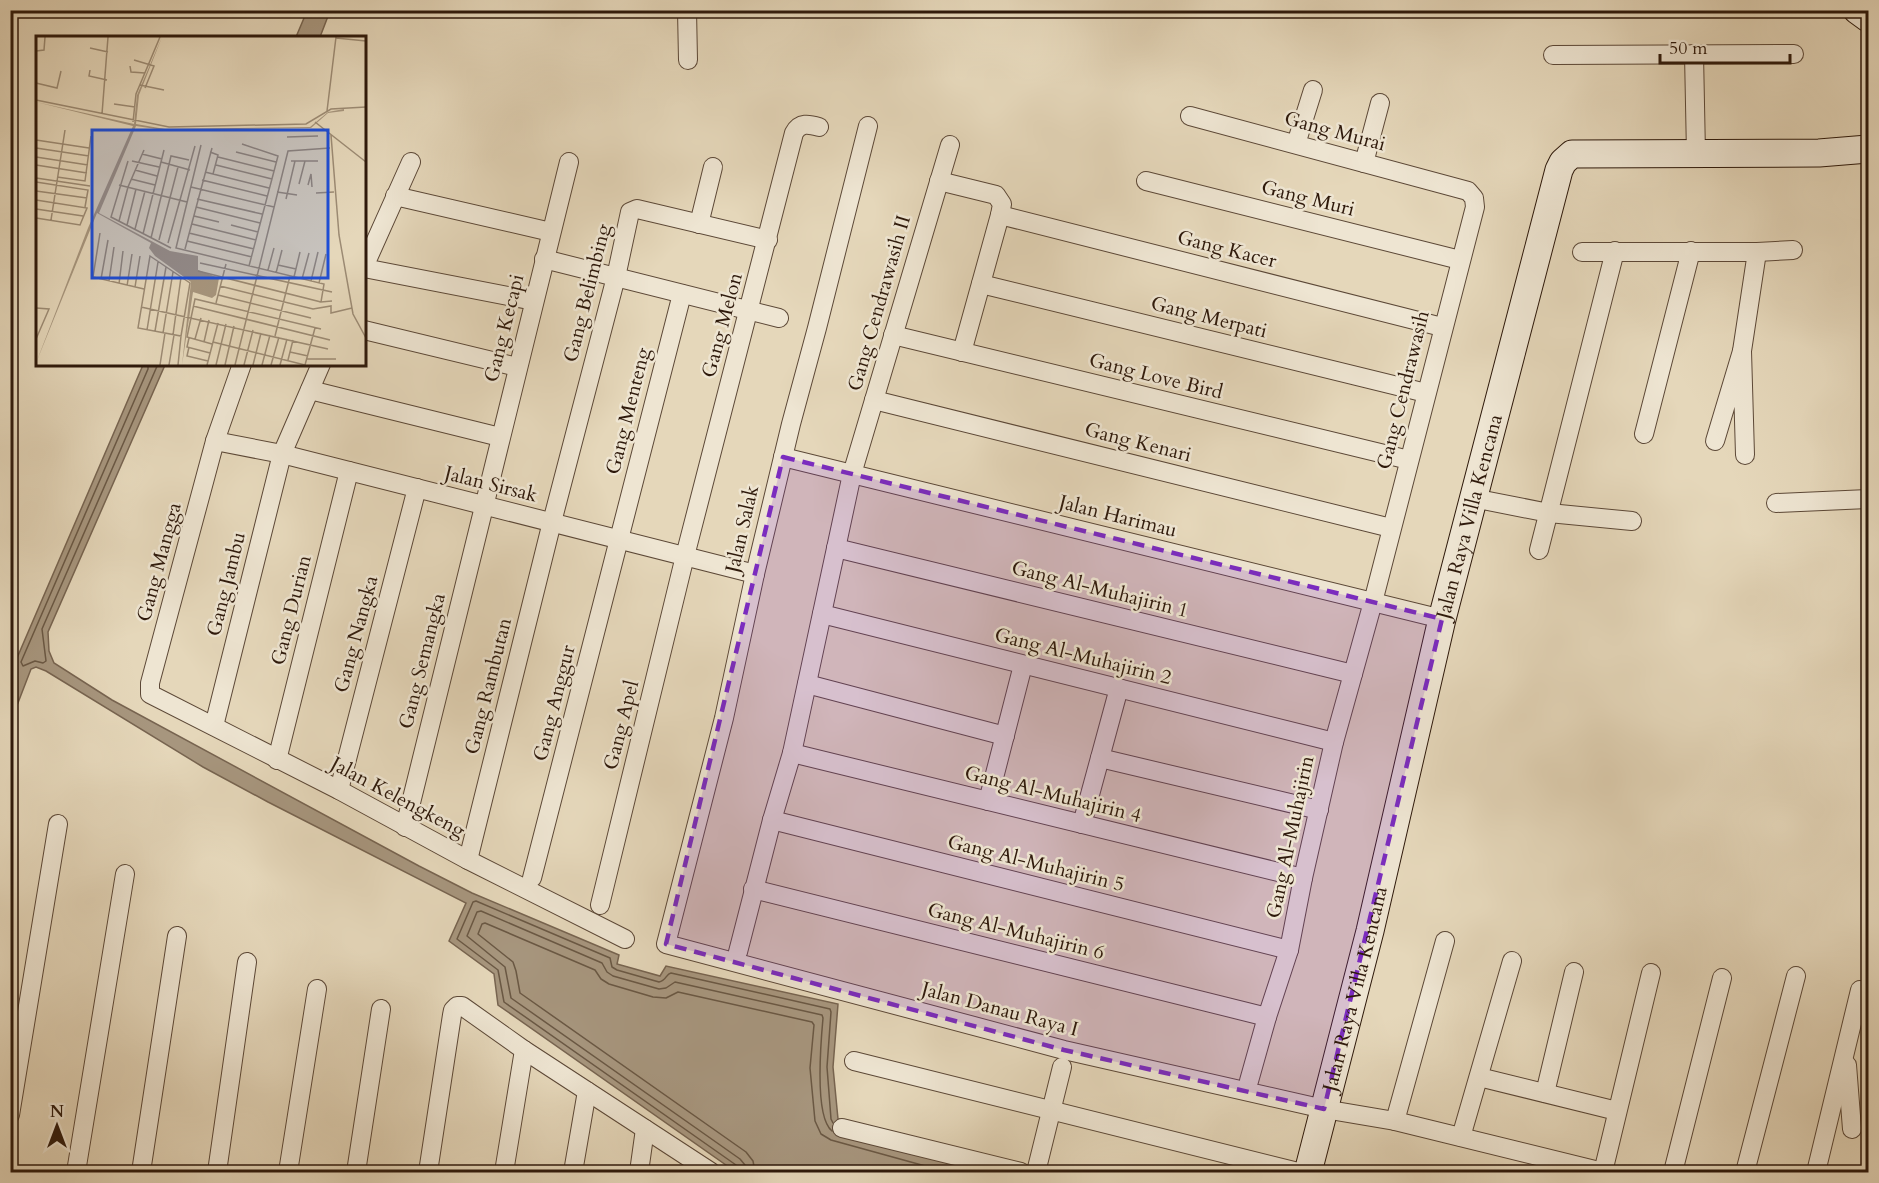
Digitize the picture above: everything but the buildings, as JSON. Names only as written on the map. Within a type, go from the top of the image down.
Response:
[{"type":"street","points":[[687,10],[688,60]]},
{"type":"street","points":[[1857,10],[1869,18]]},
{"type":"street","points":[[1694,54],[1696,154]]},
{"type":"street","points":[[1553,55],[1794,54]]},
{"type":"street","points":[[1296,144],[1313,90]]},
{"type":"street","points":[[1364,163],[1380,103]]},
{"type":"street","name":"Gang Murai","points":[[1190,116],[1468,190]]},
{"type":"street","name":"Gang Melon","points":[[685,556],[750,311],[794,133],[796,128],[802,125],[819,127]]},
{"type":"street","name":"Jalan Salak","points":[[666,944],[724,718],[783,457],[868,126]]},
{"type":"street","name":"Gang Cendrawasih II","points":[[738,952],[753,889],[792,753],[852,474],[950,145]]},
{"type":"street","name":"Jalan Raya Villa Kencana","points":[[1308,1173],[1370,931],[1442,619],[1556,181],[1563,162],[1572,154],[1819,153],[1869,149]]},
{"type":"street","points":[[366,263],[411,162]]},
{"type":"street","name":"Gang Kecapi","points":[[483,505],[569,162]]},
{"type":"street","points":[[699,224],[713,167]]},
{"type":"street","points":[[939,181],[996,195],[1002,204],[962,352]]},
{"type":"street","name":"Gang Muri","points":[[1146,181],[1460,260]]},
{"type":"street","name":"Gang Cendrawasih","points":[[1372,602],[1474,207],[1474,198],[1468,190]]},
{"type":"street","points":[[395,196],[551,232]]},
{"type":"street","name":"Gang Belimbing","points":[[552,522],[616,277],[629,216],[637,209],[768,240]]},
{"type":"street","name":"Gang Kacer","points":[[1000,215],[1442,327]]},
{"type":"street","points":[[1582,252],[1792,250]]},
{"type":"street","points":[[1644,434],[1691,251]]},
{"type":"street","points":[[1539,550],[1615,252]]},
{"type":"street","points":[[1715,441],[1742,351],[1757,252]]},
{"type":"street","points":[[544,259],[778,318]]},
{"type":"street","points":[[366,268],[534,301]]},
{"type":"street","name":"Gang Merpati","points":[[981,284],[1426,393]]},
{"type":"street","name":"Gang Menteng","points":[[619,539],[681,294]]},
{"type":"street","points":[[366,330],[517,367]]},
{"type":"street","name":"Gang Love Bird","points":[[893,335],[1408,460]]},
{"type":"street","points":[[1742,351],[1745,455]]},
{"type":"street","name":"Gang Mangga","points":[[150,694],[150,683],[215,441],[241,366]]},
{"type":"street","name":"Gang Jambu","points":[[214,726],[282,454],[320,366]]},
{"type":"street","points":[[310,390],[500,437]]},
{"type":"street","name":"Gang Kenari","points":[[874,400],[1391,528]]},
{"type":"street","name":"Jalan Sirsak","points":[[215,441],[282,454],[755,574]]},
{"type":"street","name":"Jalan Harimau","points":[[783,457],[1442,619]]},
{"type":"street","name":"Gang Durian","points":[[277,760],[349,471]]},
{"type":"street","name":"Gang Nangka","points":[[339,790],[417,488]]},
{"type":"street","points":[[1473,498],[1550,513],[1632,521]]},
{"type":"street","points":[[1776,502],[1869,499]]},
{"type":"street","name":"Gang Semangka","points":[[405,827],[483,505]]},
{"type":"street","name":"Gang Rambutan","points":[[468,860],[552,522]]},
{"type":"street","name":"Gang Anggur","points":[[532,878],[619,539]]},
{"type":"street","name":"Gang Al-Muhajirin 1","points":[[836,548],[1353,674]]},
{"type":"street","name":"Gang Apel","points":[[600,905],[685,556]]},
{"type":"street","name":"Gang Al-Muhajirin","points":[[1249,1081],[1289,950],[1334,742],[1372,602]]},
{"type":"street","name":"Gang Al-Muhajirin 2","points":[[822,614],[1334,742]]},
{"type":"street","points":[[988,801],[1023,664]]},
{"type":"street","points":[[807,684],[1005,736]]},
{"type":"street","points":[[1082,824],[1119,688]]},
{"type":"street","name":"Jalan Kelengkeng","points":[[150,694],[339,790],[468,860],[626,939]]},
{"type":"street","name":"Gang Al-Muhajirin 4","points":[[792,753],[1303,878]]},
{"type":"street","points":[[1100,758],[1319,810]]},
{"type":"street","name":"Gang Al-Muhajirin 5","points":[[772,820],[1289,950]]},
{"type":"street","points":[[10,1115],[58,824]]},
{"type":"street","points":[[76,1173],[125,874]]},
{"type":"street","name":"Gang Al-Muhajirin 6","points":[[753,889],[1267,1017]]},
{"type":"street","points":[[141,1173],[177,936]]},
{"type":"street","points":[[1395,1121],[1445,940]]},
{"type":"street","name":"Jalan Danau Raya I","points":[[666,944],[1064,1050],[1324,1109],[1395,1121],[1573,1169],[1603,1172]]},
{"type":"street","points":[[1461,1137],[1512,961]]},
{"type":"street","points":[[217,1173],[247,962]]},
{"type":"street","points":[[1545,1093],[1574,972]]},
{"type":"street","points":[[1603,1172],[1651,973]]},
{"type":"street","points":[[1745,1173],[1796,976]]},
{"type":"street","points":[[1673,1173],[1722,978]]},
{"type":"street","points":[[288,1173],[317,989]]},
{"type":"street","points":[[1816,1173],[1860,990]]},
{"type":"street","points":[[428,1173],[453,1010],[457,1005],[462,1006],[524,1050],[709,1172]]},
{"type":"street","points":[[356,1173],[381,1009]]},
{"type":"street","points":[[1845,1048],[1852,1130]]},
{"type":"street","points":[[504,1173],[524,1050]]},
{"type":"street","points":[[854,1061],[1298,1173]]},
{"type":"street","points":[[1036,1173],[1062,1067]]},
{"type":"street","points":[[1479,1077],[1617,1111]]},
{"type":"street","points":[[573,1173],[586,1091]]},
{"type":"street","points":[[842,1128],[1021,1173]]},
{"type":"street","points":[[639,1173],[645,1130]]},
{"type":"highlighted area","points":[[783,457],[1442,619],[1324,1109],[1064,1050],[666,944]]},
{"type":"water","points":[[307,11],[330,11],[320,36],[296,36]]},
{"type":"water","points":[[143,366],[165,366],[48,632],[49,651],[54,663],[112,700],[419,866],[472,893],[619,955],[617,964],[660,976],[666,966],[838,1004],[833,1067],[838,1119],[993,1162],[1005,1172],[736,1172],[498,1005],[494,974],[449,941],[466,903],[203,767],[36,667],[31,669],[11,721],[11,672]]}]
